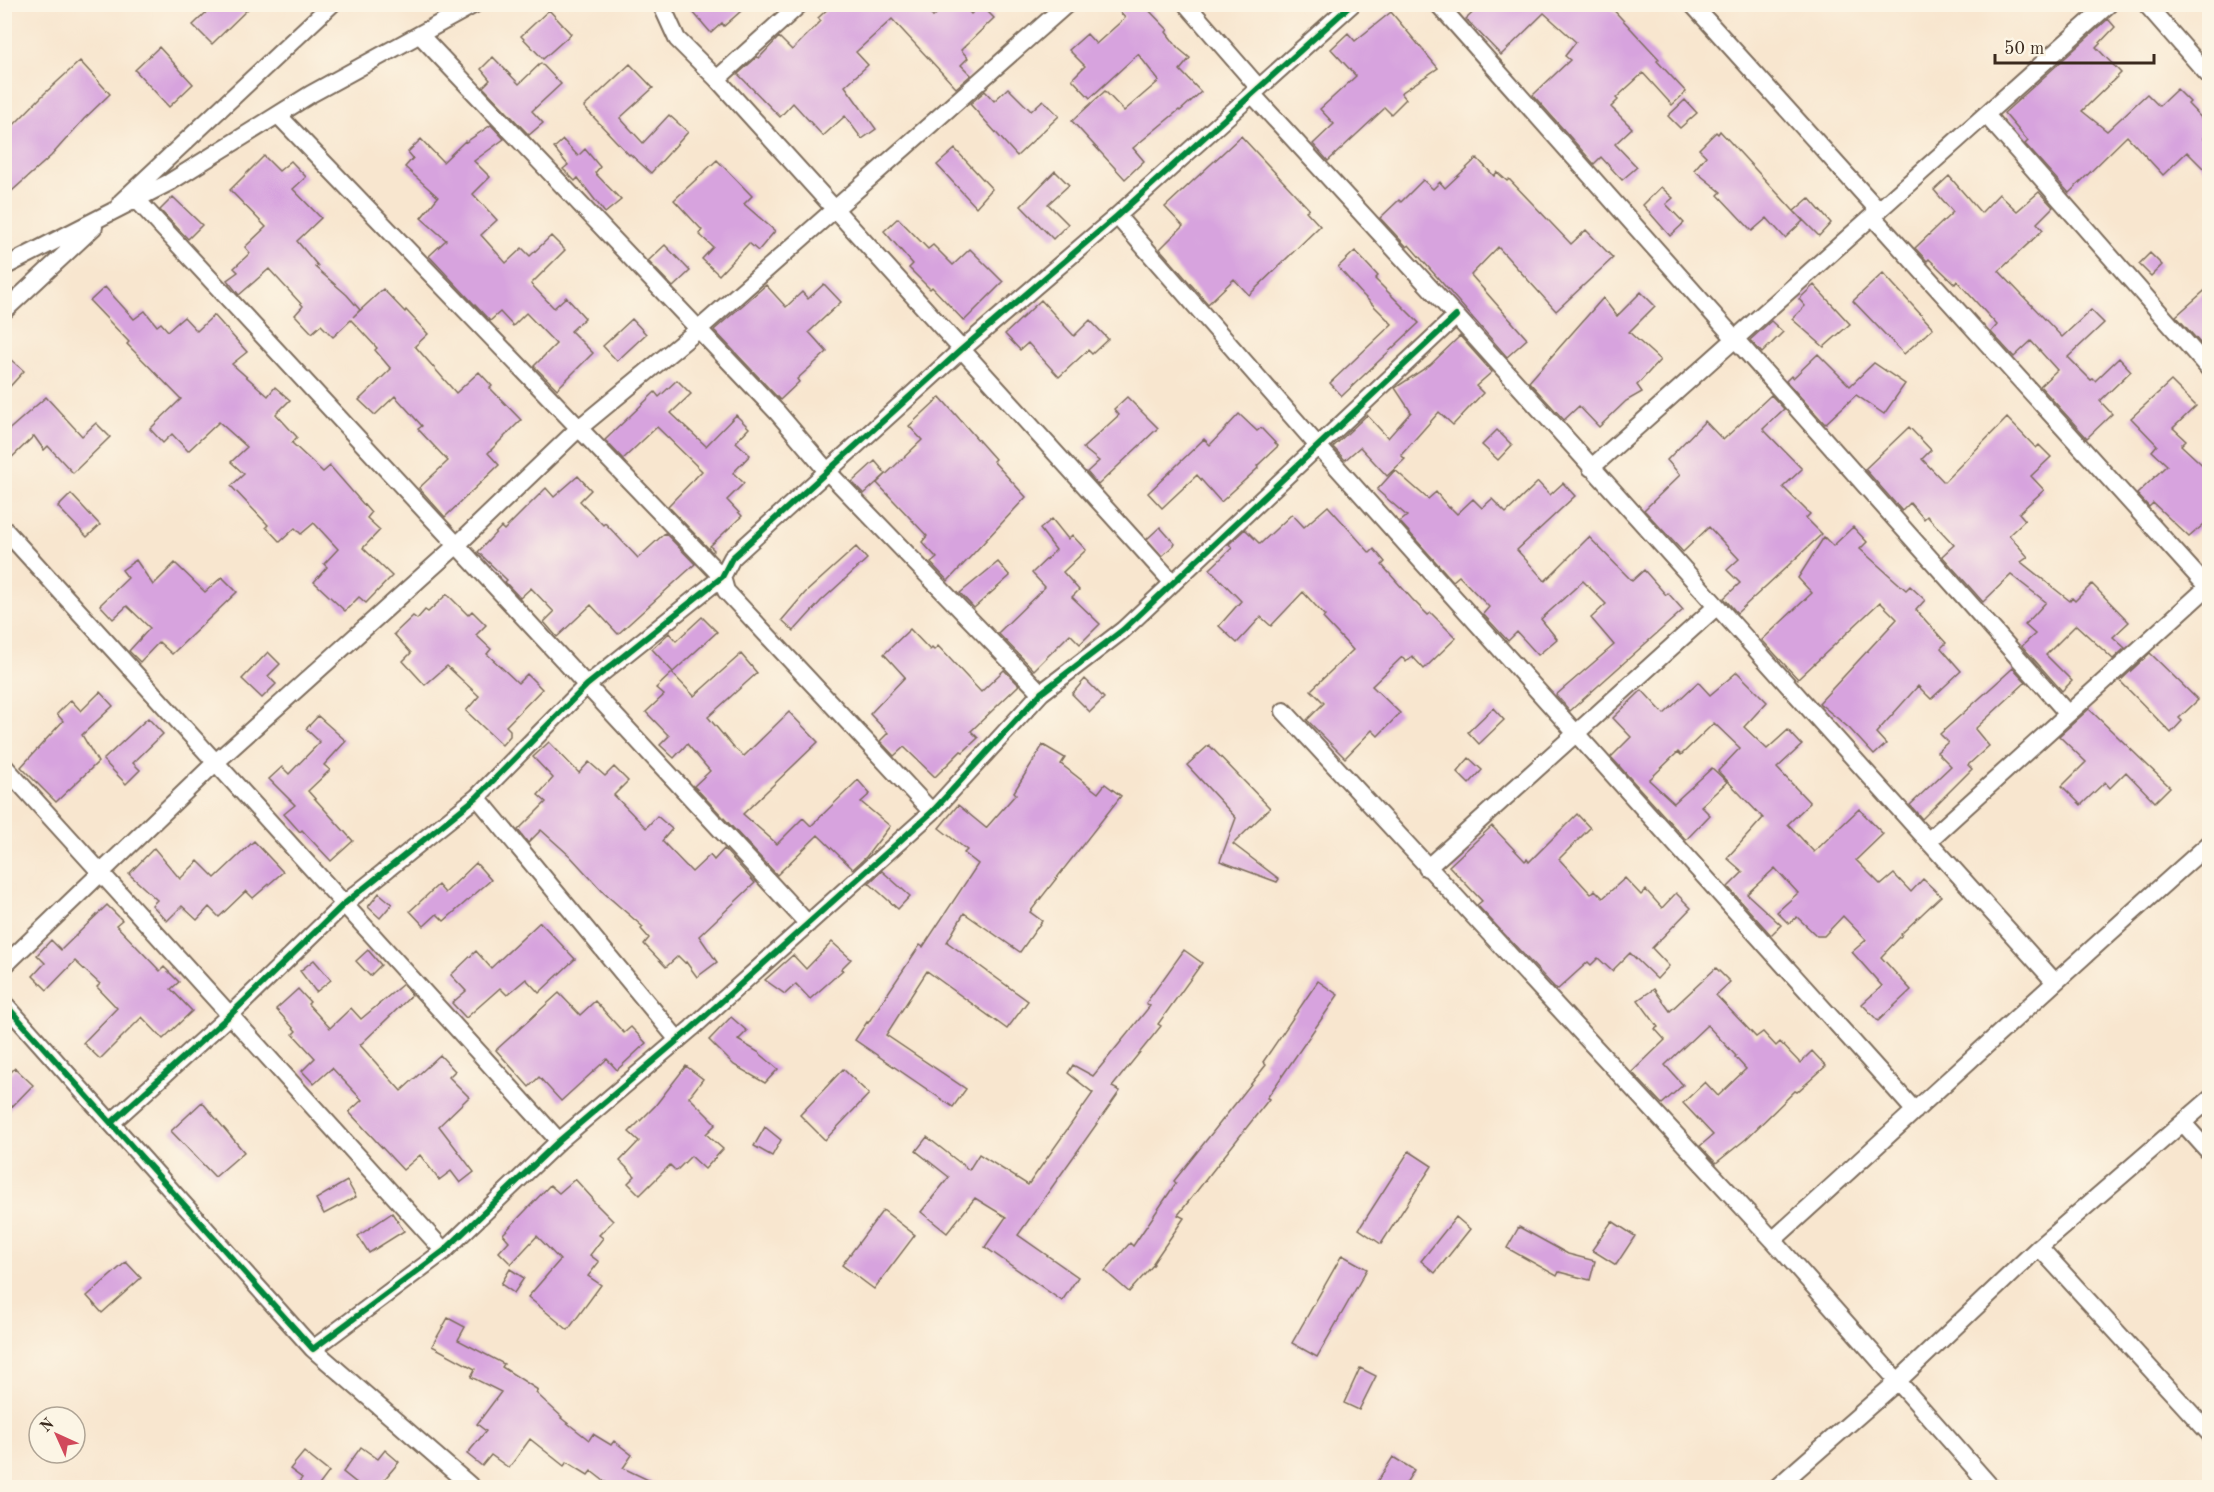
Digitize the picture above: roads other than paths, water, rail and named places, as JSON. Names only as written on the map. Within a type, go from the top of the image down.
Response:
[{"type":"street","points":[[4,311],[332,4]]},
{"type":"street","points":[[4,267],[171,182],[311,94],[475,4]]},
{"type":"street","points":[[661,4],[677,39],[717,79],[1173,583]]},
{"type":"street","points":[[717,79],[800,4]]},
{"type":"street","points":[[4,966],[216,762],[457,545],[579,428],[699,329],[835,211],[1067,4]]},
{"type":"street","points":[[1186,4],[1256,91],[1591,468],[2054,981]]},
{"type":"street","points":[[111,1123],[230,1015],[344,904],[477,796],[587,685],[722,577],[732,558],[826,471],[961,350],[1117,216],[1352,4]]},
{"type":"street","points":[[1438,4],[2068,714]]},
{"type":"street","points":[[1692,4],[2209,588],[1928,841]]},
{"type":"street","points":[[1591,468],[2109,4]]},
{"type":"street","points":[[2146,4],[2210,77]]},
{"type":"street","points":[[420,34],[777,412],[826,471],[1041,693]]},
{"type":"street","points":[[278,115],[722,577],[726,591],[932,812]]},
{"type":"street","points":[[1986,115],[2210,370]]},
{"type":"street","points":[[137,200],[808,924]]},
{"type":"street","points":[[1117,216],[1318,446],[1915,1111]]},
{"type":"street","points":[[313,1350],[444,1251],[559,1141],[678,1040],[932,812],[1041,693],[1123,630],[1456,316]]},
{"type":"street","points":[[4,529],[559,1141]]},
{"type":"street","points":[[1427,868],[1717,606]]},
{"type":"street","points":[[1284,711],[1773,1239],[1992,1488]]},
{"type":"street","points":[[4,766],[444,1251]]},
{"type":"street","points":[[477,796],[678,1040]]},
{"type":"street","points":[[1773,1239],[2054,981],[2210,843]]},
{"type":"street","points":[[4,1003],[313,1350],[473,1488]]},
{"type":"street","points":[[1776,1488],[1898,1381],[2039,1247],[2210,1099]]},
{"type":"street","points":[[2183,1123],[2210,1153]]},
{"type":"street","points":[[2039,1247],[2210,1434]]}]
